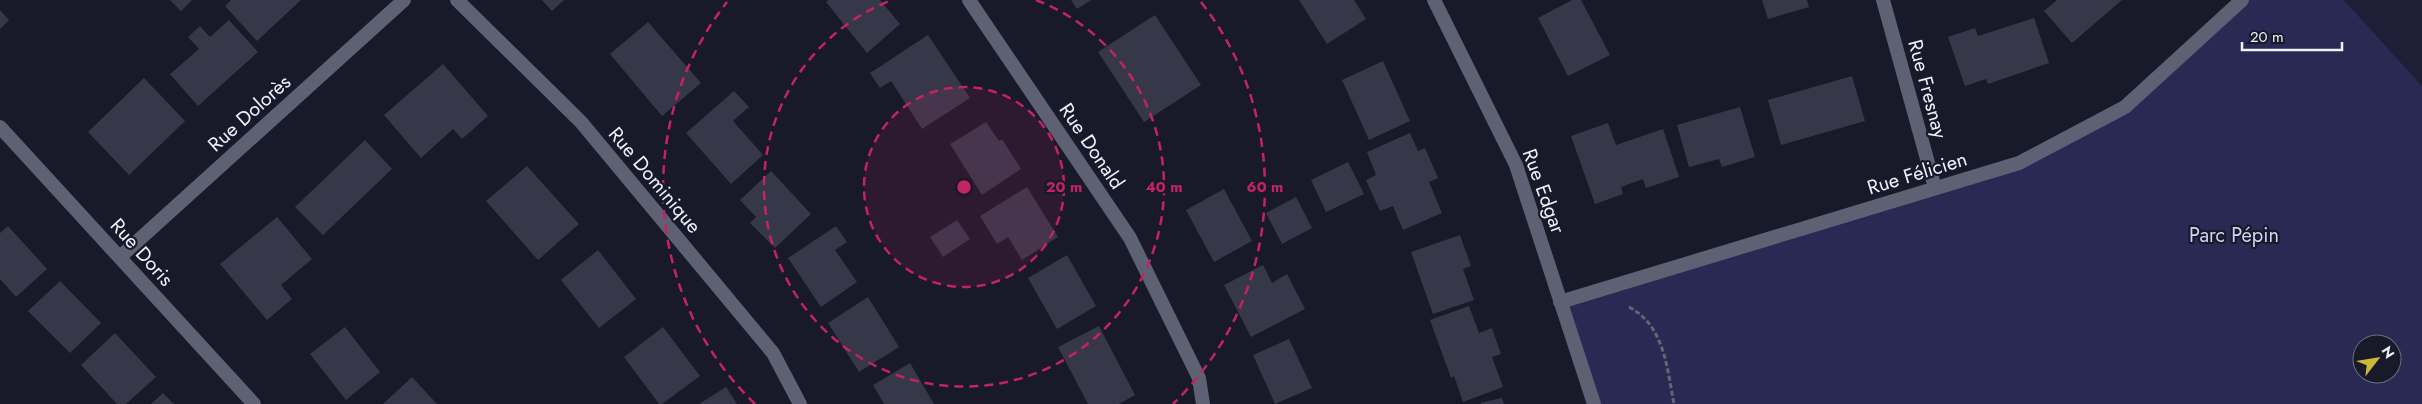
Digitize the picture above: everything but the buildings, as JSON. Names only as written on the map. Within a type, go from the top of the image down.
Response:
[{"type":"street","name":"Rue Dolorès","points":[[120,257],[404,0]]},
{"type":"street","name":"Rue Dominique","points":[[457,0],[581,122],[773,353],[800,404]]},
{"type":"street","name":"Rue Donald","points":[[969,0],[1130,238],[1199,378],[1203,404]]},
{"type":"street","name":"Rue Edgar","points":[[1434,0],[1516,165],[1594,404]]},
{"type":"street","name":"Rue Fresnay","points":[[1883,0],[1935,188]]},
{"type":"street","name":"Rue Félicien","points":[[1560,302],[2019,163],[2125,107],[2242,0]]},
{"type":"street","name":"Rue Doris","points":[[0,127],[254,404]]},
{"type":"path","points":[[1595,291],[1636,310],[1651,325],[1664,351],[1674,404]]},
{"type":"shaded area","points":[[2344,0],[2422,0],[2422,86]]},
{"type":"green space","name":"Parc Pépin","points":[[2242,0],[2344,0],[2422,86],[2422,404],[1594,404],[1560,302],[2003,167],[2125,107]]}]
